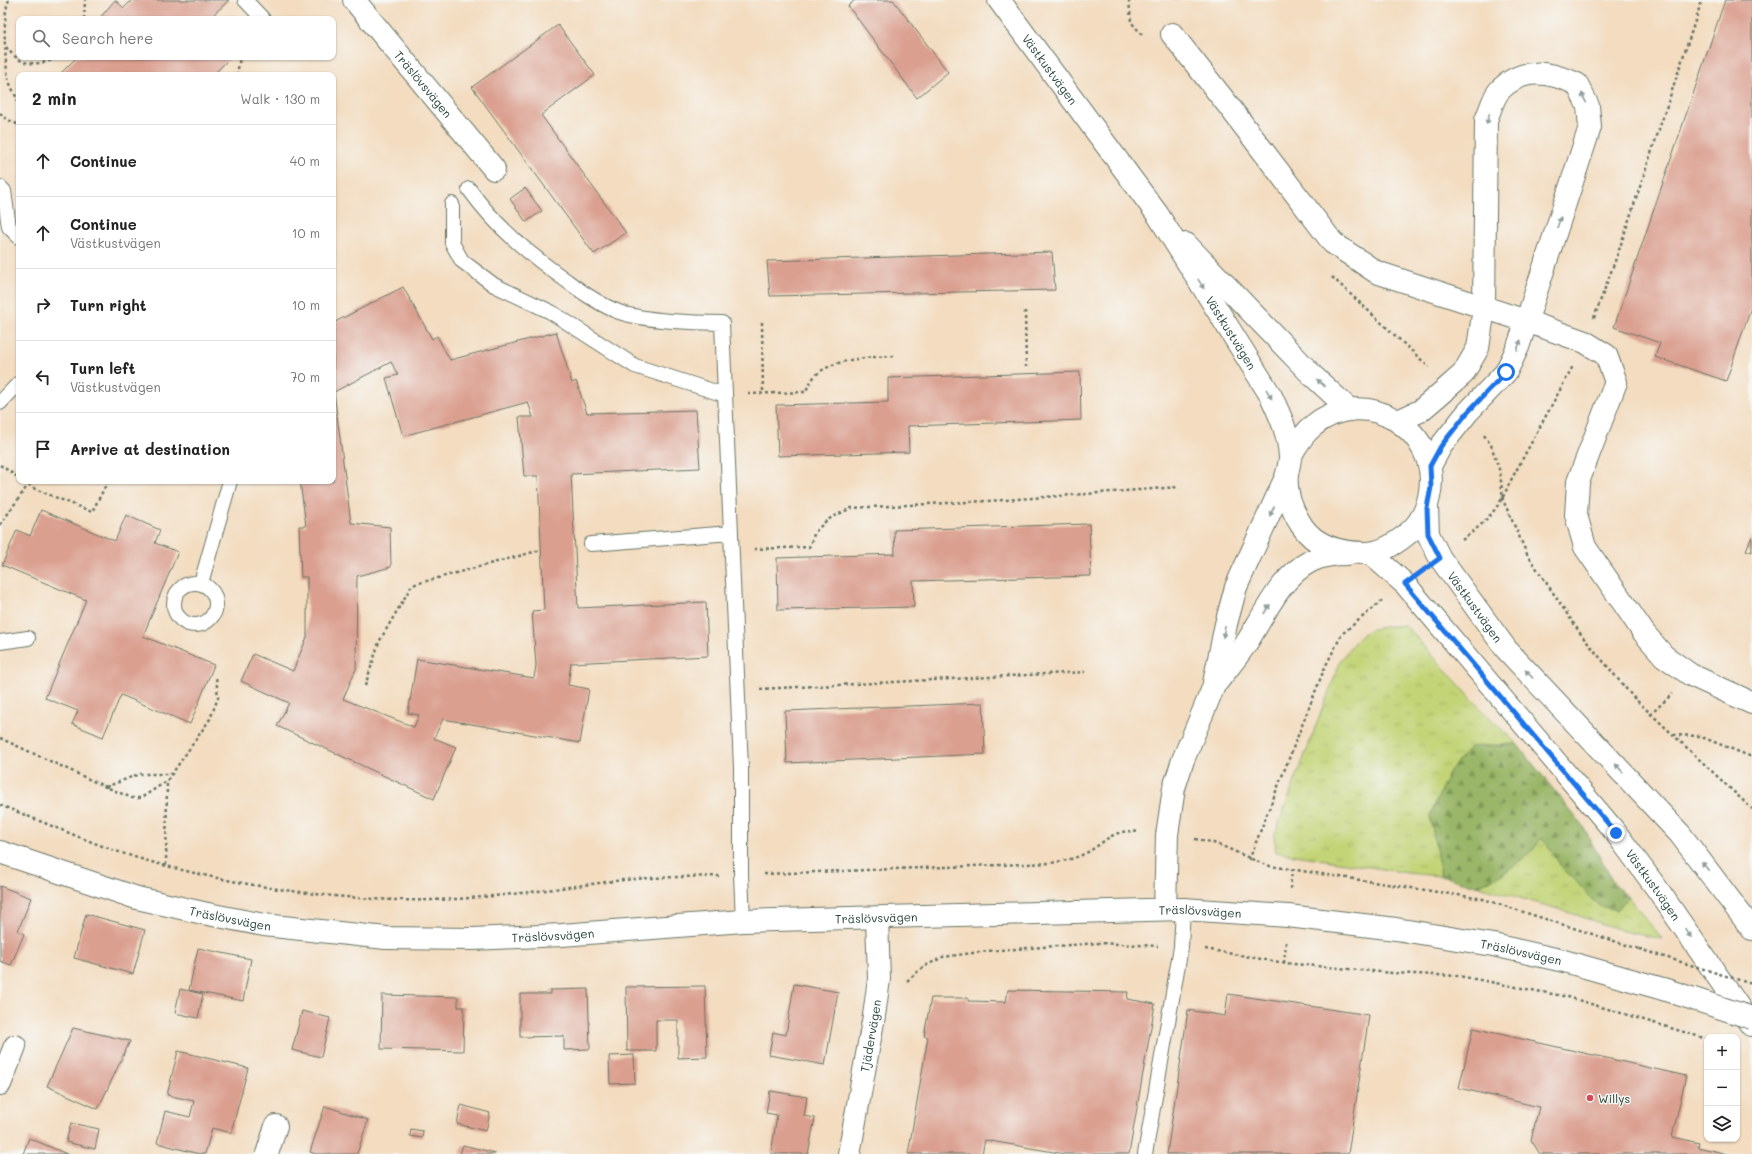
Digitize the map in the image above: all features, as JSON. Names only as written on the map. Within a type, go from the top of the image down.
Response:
[{"type":"street","name":"Träslövsvägen","points":[[354,0],[494,169]]},
{"type":"street","name":"Västkustvägen","points":[[1000,0],[1158,215],[1271,396],[1283,421],[1288,466],[1289,500],[1293,512],[1303,528],[1317,540],[1328,546],[1360,553],[1405,584],[1616,833],[1658,890],[1752,1026]]},
{"type":"street","points":[[1172,34],[1333,242],[1376,272],[1484,308],[1526,320],[1585,342],[1606,355],[1616,382],[1578,482],[1576,515],[1585,547],[1644,633],[1664,656],[1691,675],[1752,703]]},
{"type":"street","points":[[1398,421],[1420,411],[1463,374],[1478,348],[1484,308],[1486,120],[1499,92],[1513,81],[1533,73],[1556,75],[1577,84],[1588,106],[1590,127],[1518,347],[1506,372],[1467,413],[1441,446],[1430,466]]},
{"type":"street","name":"Västkustvägen","points":[[1158,215],[1262,320],[1313,376],[1350,410]]},
{"type":"street","points":[[1174,909],[1167,835],[1174,788],[1213,688],[1226,624],[1236,587],[1288,466],[1300,440],[1313,425],[1330,415],[1350,410],[1362,409],[1375,411],[1398,421],[1416,438],[1423,448],[1430,466],[1431,487],[1427,508],[1414,529],[1394,545],[1360,553],[1327,554],[1312,560],[1299,568],[1268,607],[1246,642],[1213,688]]},
{"type":"street","name":"Västkustvägen","points":[[1427,508],[1428,534],[1440,558],[1506,649],[1680,834],[1752,929]]},
{"type":"street","name":"Träslövsvägen","points":[[0,852],[137,898],[264,925],[315,932],[386,938],[473,939],[562,935],[743,921],[1174,909],[1288,916],[1396,929],[1493,945],[1564,961],[1663,989],[1752,1018]]},
{"type":"street","name":"Tjädervägen","points":[[849,1154],[879,980],[877,918]]},
{"type":"street","points":[[0,1084],[15,1046]]},
{"type":"street","points":[[267,1154],[276,1126]]},
{"type":"lane","points":[[245,0],[260,16]]},
{"type":"lane","points":[[0,187],[4,191],[9,226],[16,233]]},
{"type":"lane","points":[[469,189],[485,212],[529,254],[592,299],[620,312],[647,317],[695,323],[722,323],[741,768],[741,875],[743,921]]},
{"type":"lane","points":[[452,204],[452,242],[462,261],[494,285],[550,312],[635,366],[725,395]]},
{"type":"lane","points":[[0,403],[16,386]]},
{"type":"lane","points":[[201,583],[229,484]]},
{"type":"lane","points":[[591,544],[731,533]]},
{"type":"lane","points":[[0,642],[28,638]]},
{"type":"lane","points":[[1145,1154],[1181,948],[1174,909]]},
{"type":"path","points":[[8,0],[5,6],[5,47],[8,78],[16,97]]},
{"type":"path","points":[[84,0],[84,16]]},
{"type":"path","points":[[1440,558],[1484,524],[1503,500],[1510,482],[1585,342],[1618,253],[1702,0]]},
{"type":"path","points":[[5,47],[16,58]]},
{"type":"path","points":[[18,60],[34,63],[49,62],[53,60]]},
{"type":"path","points":[[238,72],[240,60]]},
{"type":"path","points":[[0,113],[6,119],[16,124]]},
{"type":"path","points":[[1025,311],[1026,367]]},
{"type":"path","points":[[762,322],[763,394]]},
{"type":"path","points":[[725,395],[806,392],[815,376],[833,366],[861,357],[896,356]]},
{"type":"path","points":[[0,465],[16,476]]},
{"type":"path","points":[[0,525],[28,485],[92,512],[106,484]]},
{"type":"path","points":[[732,550],[809,547],[815,532],[827,520],[851,508],[1179,487]]},
{"type":"path","points":[[365,686],[378,642],[412,585],[541,550]]},
{"type":"path","points":[[1249,860],[1325,666],[1342,634],[1405,584]]},
{"type":"path","points":[[738,690],[1085,672]]},
{"type":"path","points":[[0,738],[106,787],[132,798],[141,798],[167,781],[210,719],[218,698],[216,676]]},
{"type":"path","points":[[1672,735],[1699,736],[1752,757]]},
{"type":"path","points":[[106,787],[138,774],[172,774]]},
{"type":"path","points":[[166,865],[167,781]]},
{"type":"path","points":[[0,805],[114,850],[166,865],[226,879],[287,890],[399,900],[456,898],[519,893],[626,880],[1051,863],[1068,860],[1084,854],[1110,836],[1126,830],[1210,841],[1249,860],[1270,866],[1483,899],[1752,984]]},
{"type":"path","points":[[906,982],[924,967],[943,957],[987,951],[1099,943],[1207,949],[1284,964],[1392,973],[1459,976],[1568,997],[1704,1038]]},
{"type":"green space","points":[[1405,625],[1482,710],[1517,744],[1470,747],[1430,815],[1441,876],[1407,873],[1276,852],[1274,836],[1341,660],[1361,635],[1367,631],[1382,627]]},
{"type":"green space","points":[[1517,744],[1582,825],[1615,885],[1628,897],[1617,910],[1599,906],[1561,866],[1542,837],[1533,850],[1507,871],[1478,886],[1441,876],[1430,815],[1450,771],[1470,747]]},
{"type":"green space","points":[[1542,836],[1561,866],[1617,910],[1628,897],[1662,939],[1623,931],[1565,911],[1478,886],[1505,871],[1521,859],[1536,845]]},
{"type":"building","points":[[115,0],[124,8],[132,0],[229,0],[212,16],[102,16]]},
{"type":"building","points":[[855,0],[893,0],[948,72],[917,98],[848,6]]},
{"type":"building","points":[[1725,0],[1752,0],[1752,305],[1726,381],[1655,357],[1660,343],[1614,327]]},
{"type":"building","points":[[558,25],[595,75],[541,115],[626,233],[594,254],[472,87]]},
{"type":"building","points":[[74,60],[228,60],[216,72],[62,72]]},
{"type":"building","points":[[525,188],[542,211],[526,222],[510,199]]},
{"type":"building","points":[[1052,252],[1055,290],[770,296],[767,261]]},
{"type":"building","points":[[403,287],[432,339],[437,336],[450,360],[556,332],[572,383],[576,381],[587,413],[696,410],[700,468],[571,474],[578,608],[706,602],[708,656],[571,663],[568,685],[589,689],[580,743],[443,719],[434,738],[456,747],[434,799],[277,726],[289,703],[241,681],[253,654],[293,671],[307,637],[307,577],[301,577],[299,526],[306,526],[300,484],[336,484],[336,407],[351,523],[390,527],[391,567],[357,576],[356,669],[343,699],[414,727],[419,715],[408,713],[417,659],[534,678],[536,665],[532,611],[544,610],[538,476],[524,476],[519,417],[533,417],[528,402],[403,436],[386,378],[398,375],[391,362],[336,391],[336,321]]},
{"type":"building","points":[[1080,372],[1081,420],[908,426],[909,452],[778,456],[776,405],[888,402],[888,378]]},
{"type":"building","points":[[41,510],[115,541],[126,515],[160,530],[155,543],[178,552],[143,636],[214,665],[190,724],[121,695],[103,737],[72,724],[78,711],[45,698],[86,600],[2,565],[17,530],[30,536]]},
{"type":"building","points":[[1089,524],[1091,576],[913,581],[914,607],[778,610],[777,558],[895,554],[894,530]]},
{"type":"building","points":[[1752,536],[1752,552],[1746,550]]},
{"type":"building","points":[[983,703],[985,754],[787,763],[785,711]]},
{"type":"building","points":[[0,886],[31,898],[18,931],[24,934],[11,965],[0,961]]},
{"type":"building","points":[[86,914],[145,930],[133,974],[74,958]]},
{"type":"building","points":[[198,948],[251,959],[243,1001],[189,990]]},
{"type":"building","points":[[794,984],[838,992],[825,1065],[769,1055],[773,1032],[786,1035]]},
{"type":"building","points":[[705,986],[707,1057],[678,1058],[678,1020],[656,1020],[656,1051],[627,1051],[626,987]]},
{"type":"building","points":[[180,989],[203,994],[198,1018],[175,1013]]},
{"type":"building","points":[[588,989],[590,1049],[564,1050],[564,1036],[520,1037],[520,994],[550,994],[550,990]]},
{"type":"building","points":[[1008,990],[1128,992],[1127,999],[1155,1004],[1129,1154],[1065,1154],[985,1140],[982,1154],[908,1154],[928,1037],[924,1036],[931,998],[968,998],[968,1001],[1006,1002]]},
{"type":"building","points":[[1228,994],[1369,1015],[1348,1154],[1167,1154],[1188,1010],[1225,1016]]},
{"type":"building","points":[[382,995],[458,997],[458,1007],[464,1007],[463,1051],[381,1049]]},
{"type":"building","points":[[302,1011],[330,1018],[321,1057],[292,1050]]},
{"type":"building","points":[[73,1028],[130,1041],[98,1109],[47,1086]]},
{"type":"building","name":"Willys","points":[[1473,1028],[1686,1076],[1672,1137],[1699,1143],[1698,1147],[1727,1154],[1540,1154],[1531,1140],[1539,1107],[1459,1088]]},
{"type":"building","points":[[178,1051],[248,1068],[231,1133],[212,1128],[205,1154],[199,1154],[157,1143],[165,1111],[190,1117],[194,1101],[167,1095]]},
{"type":"building","points":[[634,1055],[635,1083],[610,1084],[609,1056]]},
{"type":"building","points":[[770,1091],[807,1097],[804,1116],[815,1118],[808,1154],[771,1154],[777,1115],[766,1113]]},
{"type":"building","points":[[461,1105],[490,1113],[486,1131],[457,1124]]},
{"type":"building","points":[[325,1106],[368,1120],[357,1154],[316,1154],[310,1152]]},
{"type":"building","points":[[71,1123],[99,1129],[95,1149],[66,1142]]},
{"type":"building","points":[[411,1129],[423,1131],[422,1138],[410,1136]]},
{"type":"building","points":[[29,1138],[67,1154],[23,1154]]},
{"type":"building","points":[[463,1145],[495,1153],[495,1154],[460,1154]]},
{"type":"place","name":"Willys","points":[[1590,1098]]},
{"type":"route","points":[[1506,372],[1467,413],[1441,446],[1430,466],[1431,487],[1427,508],[1428,534],[1440,558],[1405,584],[1616,833]]}]
